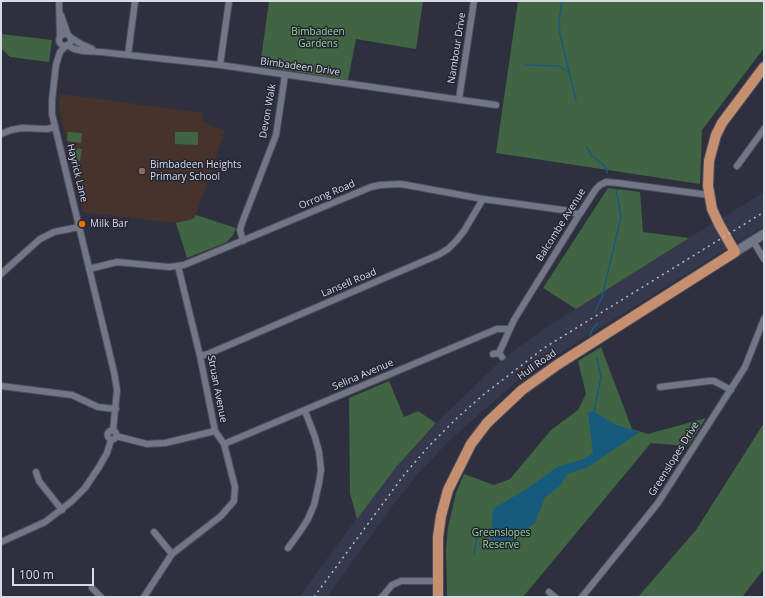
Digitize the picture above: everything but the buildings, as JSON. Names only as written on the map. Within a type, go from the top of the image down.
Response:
[{"type":"main road","points":[[735,252],[716,217],[709,195],[709,161],[716,136],[730,111],[764,66]]},
{"type":"main road","name":"Hull Road","points":[[438,597],[438,537],[441,516],[448,490],[471,444],[487,423],[522,390],[557,365],[764,234]]},
{"type":"street","name":"Hayrick Lane","points":[[1,542],[37,526],[62,510],[88,483],[104,459],[113,436],[116,409],[116,390],[110,355],[55,128],[52,104],[56,53],[60,39],[59,1]]},
{"type":"street","points":[[128,55],[135,1]]},
{"type":"street","points":[[220,65],[229,1]]},
{"type":"street","name":"Nambour Drive","points":[[459,99],[474,1]]},
{"type":"street","name":"Hayrick Lane","points":[[59,12],[69,36]]},
{"type":"street","points":[[64,34],[69,36],[71,41],[66,46],[62,44],[60,39],[64,34]]},
{"type":"street","name":"Bimbadeen Drive","points":[[69,36],[84,46],[102,52]]},
{"type":"street","name":"Hayrick Lane","points":[[56,65],[60,52],[66,46]]},
{"type":"street","name":"Bimbadeen Drive","points":[[66,46],[74,49],[220,65],[496,105]]},
{"type":"street","name":"Devon Walk","points":[[243,241],[240,230],[242,223],[276,136],[284,75]]},
{"type":"street","points":[[1,134],[22,128],[55,128]]},
{"type":"street","points":[[737,166],[764,129]]},
{"type":"street","name":"Balcombe Avenue","points":[[498,355],[510,329],[596,189],[606,182],[709,195]]},
{"type":"street","name":"Orrong Road","points":[[89,268],[121,262],[169,267],[190,263],[371,187],[380,185],[401,184],[483,199],[570,211],[579,215]]},
{"type":"street","name":"Lansell Road","points":[[200,356],[208,354],[438,255],[448,249],[456,241],[464,231],[483,199]]},
{"type":"street","points":[[1,274],[40,239],[54,232],[79,227]]},
{"type":"street","points":[[753,241],[764,259]]},
{"type":"street","name":"Struan Avenue","points":[[144,597],[172,554],[222,516],[234,501],[234,487],[224,444],[215,432],[200,356],[178,266]]},
{"type":"street","name":"Greenslopes Drive","points":[[582,597],[658,503],[745,367],[764,319]]},
{"type":"street","name":"Selina Avenue","points":[[224,444],[497,329],[510,329]]},
{"type":"street","points":[[660,387],[714,381],[731,390]]},
{"type":"street","points":[[1,386],[72,395],[98,406],[116,409]]},
{"type":"street","points":[[288,548],[308,519],[314,505],[321,470],[319,452],[315,437],[305,411]]},
{"type":"street","points":[[113,436],[147,444],[165,443],[215,432]]},
{"type":"street","points":[[36,472],[39,481],[62,510]]},
{"type":"street","points":[[154,532],[172,554]]},
{"type":"street","points":[[382,597],[392,585],[401,581],[438,581]]},
{"type":"street","points":[[92,588],[101,597]]},
{"type":"street","points":[[549,592],[555,597]]},
{"type":"shaded area","name":"Bimbadeen Heights Primary School","points":[[60,94],[204,113],[201,122],[225,130],[194,219],[175,223],[83,212],[59,108]]},
{"type":"shaded area","points":[[764,192],[764,226],[738,242],[722,218]]},
{"type":"shaded area","points":[[713,223],[729,247],[519,379],[449,441],[416,476],[327,597],[299,597],[382,484],[414,446],[506,356],[550,325]]},
{"type":"green space","name":"Bimbadeen Gardens","points":[[269,1],[423,1],[416,49],[356,39],[348,80],[260,66]]},
{"type":"green space","points":[[518,1],[764,1],[764,48],[702,130],[700,184],[496,153]]},
{"type":"green space","points":[[1,34],[52,40],[49,62],[10,57],[1,48]]},
{"type":"green space","points":[[68,132],[82,133],[81,143],[67,141]]},
{"type":"green space","points":[[175,132],[198,132],[198,145],[175,144]]},
{"type":"green space","points":[[72,148],[82,149],[80,161],[70,160]]},
{"type":"green space","points":[[608,188],[640,192],[643,232],[689,238],[576,309],[543,288]]},
{"type":"green space","points":[[196,215],[236,228],[233,235],[227,242],[187,258],[176,223],[193,219]]},
{"type":"green space","name":"Greenslopes Reserve","points":[[601,347],[632,429],[648,434],[706,418],[688,446],[651,443],[523,597],[447,597],[446,549],[448,527],[456,493],[464,474],[494,485],[510,479],[551,430],[578,410],[586,394],[578,361]]},
{"type":"green space","points":[[389,381],[404,417],[418,411],[436,423],[397,466],[357,519],[350,493],[349,398]]},
{"type":"green space","points":[[764,423],[764,569],[742,597],[638,597],[696,530]]},
{"type":"water","points":[[593,411],[616,425],[640,432],[588,467],[567,474],[560,486],[545,497],[535,523],[501,546],[491,542],[493,509],[528,488],[557,467],[584,459],[593,453],[588,413]]},
{"type":"waterway","points":[[562,1],[559,21],[560,34],[576,100]]},
{"type":"waterway","points":[[525,65],[559,66],[569,73]]},
{"type":"waterway","points":[[587,147],[591,155],[606,167],[607,173]]},
{"type":"waterway","points":[[595,312],[602,297],[621,217],[616,189]]},
{"type":"waterway","points":[[590,336],[593,328],[598,323]]},
{"type":"waterway","points":[[594,412],[601,377],[597,358]]},
{"type":"waterway","points":[[474,554],[478,531],[492,529]]},
{"type":"railway","points":[[314,597],[404,475],[428,447],[483,395],[544,348],[764,212]]},
{"type":"place","name":"Bimbadeen Heights Primary School","points":[[142,171]]},
{"type":"place","name":"Milk Bar","points":[[82,224]]}]
